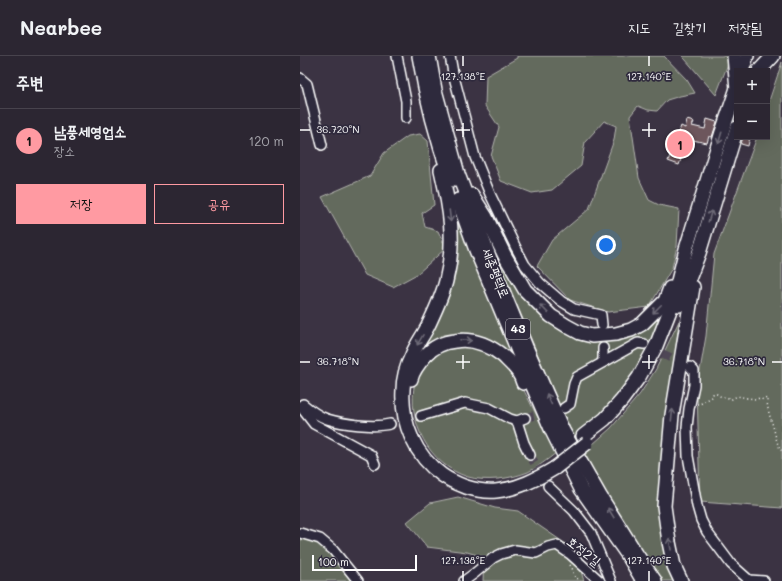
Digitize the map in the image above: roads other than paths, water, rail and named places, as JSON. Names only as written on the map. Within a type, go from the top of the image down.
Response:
[{"type":"highway","name":"세종평택로","points":[[419,56],[427,96],[445,162],[476,250],[552,432],[581,488],[629,557],[643,581]]},
{"type":"highway","name":"세종평택로","points":[[429,56],[435,90],[458,174],[495,272],[563,431],[600,496],[655,581]]},
{"type":"highway","points":[[734,56],[735,68]]},
{"type":"highway","points":[[743,68],[747,56]]},
{"type":"highway","points":[[755,68],[759,56]]},
{"type":"highway","points":[[762,68],[773,56]]},
{"type":"highway","points":[[427,96],[434,140],[448,200],[451,228],[451,254],[446,281],[439,303],[411,356],[406,372],[403,390],[404,414],[409,434],[417,449],[431,465],[442,476],[458,484],[475,489],[496,491],[511,489],[532,481],[585,440],[609,424],[632,397],[649,373],[660,352],[699,253],[734,138]]},
{"type":"highway","points":[[585,440],[622,400],[639,377],[656,346],[672,305],[686,249],[734,97]]},
{"type":"highway","points":[[458,174],[486,217],[505,256],[525,290],[551,316],[580,333],[592,336],[616,334],[631,330],[642,324],[665,301],[686,249]]},
{"type":"highway","points":[[681,581],[674,566],[664,506],[672,415],[699,253]]},
{"type":"highway","points":[[552,432],[528,393],[517,371],[508,360],[495,349],[484,343],[472,340],[460,340],[447,342],[438,346],[423,358],[412,375],[408,405],[414,430],[428,454],[445,470],[454,476],[479,484],[492,485],[525,477],[553,464]]},
{"type":"street","points":[[397,56],[406,101],[406,118]]},
{"type":"street","points":[[450,56],[475,157],[490,194],[519,254],[540,282],[561,301],[574,309],[602,315],[602,325]]},
{"type":"street","points":[[300,78],[307,84],[322,145]]},
{"type":"street","points":[[564,408],[570,404],[577,377],[638,343],[644,344]]},
{"type":"street","points":[[603,348],[603,362]]},
{"type":"street","points":[[690,367],[694,370],[694,385],[687,427],[688,456],[696,506],[711,537],[731,564],[749,580],[764,581]]},
{"type":"street","points":[[300,402],[311,411],[326,419],[372,426],[390,424]]},
{"type":"street","points":[[421,416],[465,403],[489,408],[510,419],[521,419],[524,443],[530,455]]},
{"type":"street","points":[[300,406],[314,424],[371,455],[375,464]]},
{"type":"street","points":[[548,486],[574,511],[591,533],[611,581]]},
{"type":"street","points":[[300,533],[320,538],[333,550],[358,581]]},
{"type":"street","name":"호정2길","points":[[464,581],[493,558],[501,554],[515,550],[536,553],[548,547],[557,545],[570,554],[600,581]]},
{"type":"tunnel","points":[[650,348],[686,365]]},
{"type":"tunnel","points":[[525,418],[548,412]]},
{"type":"tunnel","points":[[390,424],[421,416]]},
{"type":"tunnel","points":[[530,455],[544,480]]},
{"type":"place","name":"남풍세영업소","points":[[680,144]]}]
